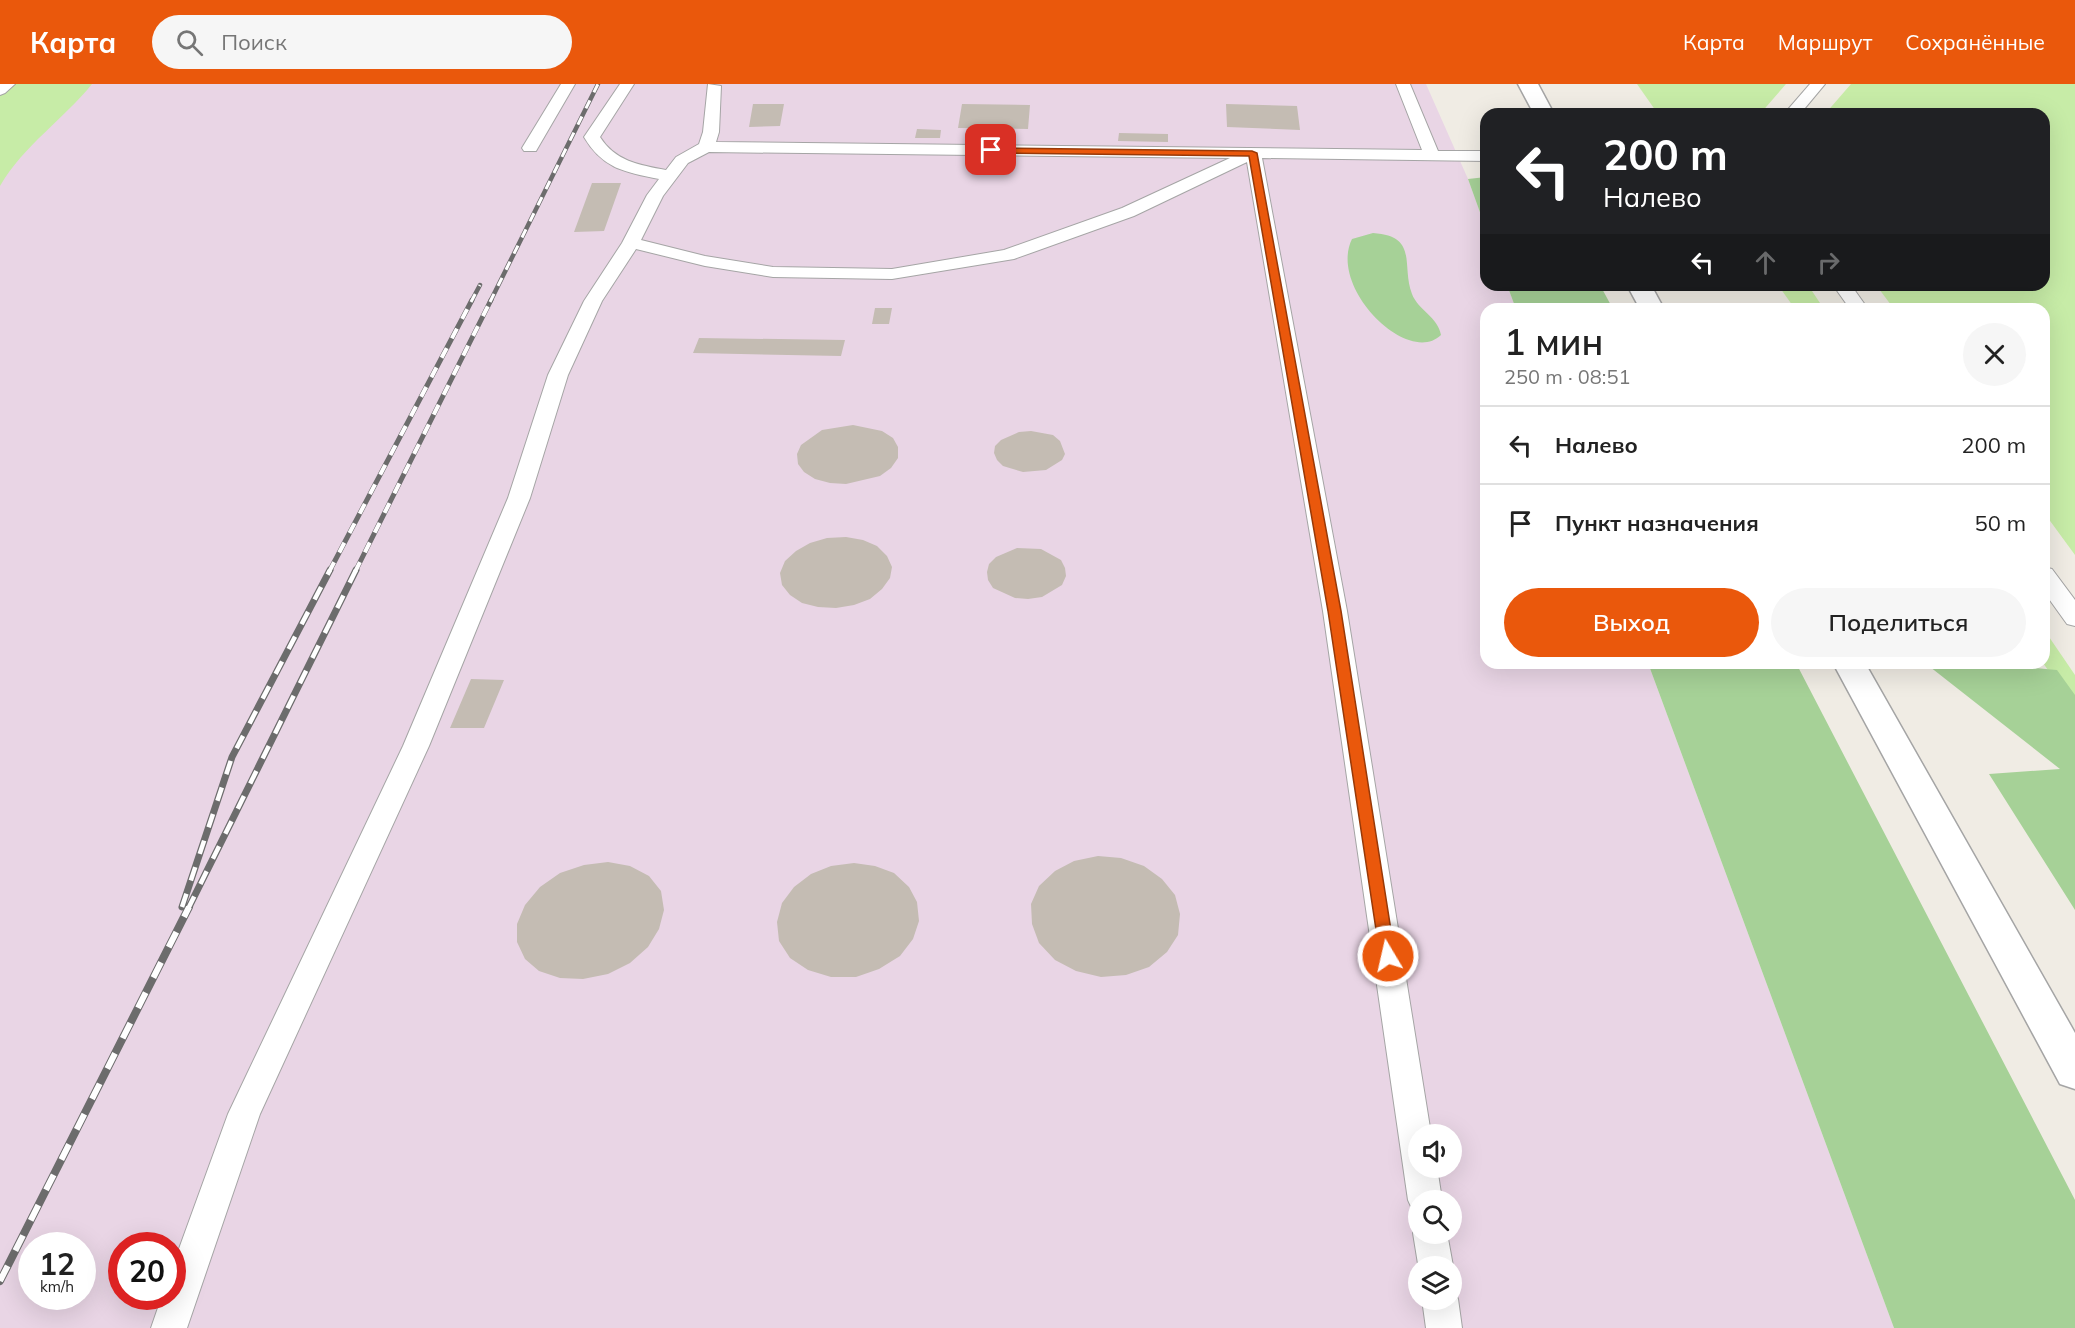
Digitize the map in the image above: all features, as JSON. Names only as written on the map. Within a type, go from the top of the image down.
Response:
[{"type":"street","points":[[1528,84],[1541,108]]},
{"type":"street","points":[[1852,669],[2075,1071]]},
{"type":"lane","points":[[0,90],[8,84]]},
{"type":"lane","points":[[530,148],[568,84]]},
{"type":"lane","points":[[627,84],[592,137],[599,152],[624,166],[670,176]]},
{"type":"lane","points":[[1403,84],[1431,156]]},
{"type":"lane","points":[[1797,108],[1818,84]]},
{"type":"lane","points":[[705,147],[711,132],[714,86]]},
{"type":"lane","points":[[169,1328],[244,1114],[416,746],[519,498],[558,375],[593,301],[631,243],[655,195],[682,160],[705,147],[1480,156]]},
{"type":"lane","points":[[631,243],[705,261],[773,272],[892,274],[1008,255],[1128,212],[1252,153]]},
{"type":"lane","points":[[1252,153],[1335,611],[1413,1124]]},
{"type":"lane","points":[[2050,583],[2075,618]]},
{"type":"lane","points":[[1442,1310],[1444,1328]]},
{"type":"shaded area","points":[[87,84],[1426,84],[1468,179],[1480,212],[1480,291],[1509,291],[1514,303],[1480,303],[1480,669],[1650,669],[1894,1328],[0,1328],[0,166]]},
{"type":"green space","points":[[0,84],[92,84],[20,158],[0,186]]},
{"type":"green space","points":[[1637,84],[1786,84],[1765,108],[1654,108]]},
{"type":"green space","points":[[1851,84],[2075,84],[2075,555],[2050,521],[2050,303],[1890,303],[1880,291],[2050,291],[2050,108],[1830,108]]},
{"type":"green space","points":[[1480,178],[1480,212],[1468,179]]},
{"type":"green space","points":[[1373,233],[1387,235],[1403,246],[1412,294],[1436,323],[1441,335],[1427,342],[1410,340],[1392,332],[1375,317],[1361,299],[1351,279],[1348,259],[1352,239]]},
{"type":"green space","points":[[1509,291],[1603,291],[1610,303],[1514,303]]},
{"type":"green space","points":[[1782,291],[1812,291],[1820,303],[1791,303]]},
{"type":"green space","points":[[2050,638],[2075,675],[2075,708],[2047,669],[2050,669]]},
{"type":"green space","points":[[1650,669],[1799,669],[2075,1200],[2075,1328],[1894,1328]]},
{"type":"green space","points":[[1933,669],[2057,670],[2075,695],[2075,910],[1989,774],[2060,769]]},
{"type":"building","points":[[753,104],[784,104],[780,126],[749,127]]},
{"type":"building","points":[[962,104],[1030,105],[1028,129],[958,128]]},
{"type":"building","points":[[1226,104],[1297,106],[1300,130],[1227,127]]},
{"type":"building","points":[[917,129],[941,130],[940,138],[915,138]]},
{"type":"building","points":[[1119,133],[1168,134],[1168,142],[1118,141]]},
{"type":"building","points":[[592,183],[621,183],[604,231],[574,232]]},
{"type":"building","points":[[875,308],[892,308],[889,324],[872,324]]},
{"type":"building","points":[[699,338],[845,340],[841,356],[693,353]]},
{"type":"building","points":[[853,425],[882,431],[893,438],[898,447],[898,458],[891,468],[880,476],[846,484],[815,479],[804,472],[798,464],[797,454],[801,445],[822,430]]},
{"type":"building","points":[[1031,431],[1053,435],[1060,441],[1065,454],[1062,460],[1046,470],[1023,472],[1003,466],[994,453],[995,446],[1001,440],[1019,432]]},
{"type":"building","points":[[846,537],[863,540],[877,546],[887,556],[892,567],[890,578],[882,589],[870,599],[836,608],[802,603],[790,595],[782,585],[780,573],[785,561],[810,543],[827,538]]},
{"type":"building","points":[[1017,548],[1041,549],[1061,560],[1066,576],[1062,585],[1042,597],[1028,599],[1015,598],[993,588],[988,580],[989,564],[996,557]]},
{"type":"building","points":[[471,679],[504,680],[484,728],[450,728]]},
{"type":"building","points":[[1098,856],[1121,858],[1144,866],[1162,879],[1175,895],[1180,914],[1178,935],[1167,952],[1149,967],[1126,975],[1101,977],[1076,971],[1055,960],[1039,943],[1032,924],[1031,904],[1039,886],[1055,871],[1074,861]]},
{"type":"building","points":[[608,862],[630,866],[649,876],[661,891],[664,910],[659,929],[648,947],[630,963],[608,974],[583,979],[560,978],[539,971],[525,959],[517,942],[517,924],[525,905],[540,887],[560,873],[584,865]]},
{"type":"building","points":[[854,863],[875,866],[894,873],[909,887],[917,902],[919,921],[913,939],[900,956],[879,969],[856,977],[831,977],[808,970],[790,958],[779,941],[777,922],[782,903],[794,887],[811,874],[831,866]]},
{"type":"railway","points":[[490,302],[598,84]]},
{"type":"railway","points":[[471,302],[480,285]]},
{"type":"railway","points":[[329,572],[472,300]]},
{"type":"railway","points":[[356,570],[490,302]]},
{"type":"railway","points":[[182,907],[232,757],[330,570]]},
{"type":"railway","points":[[189,908],[356,570]]},
{"type":"railway","points":[[0,1281],[189,908]]},
{"type":"route","points":[[991,150],[1252,153],[1335,611],[1388,956]]}]
